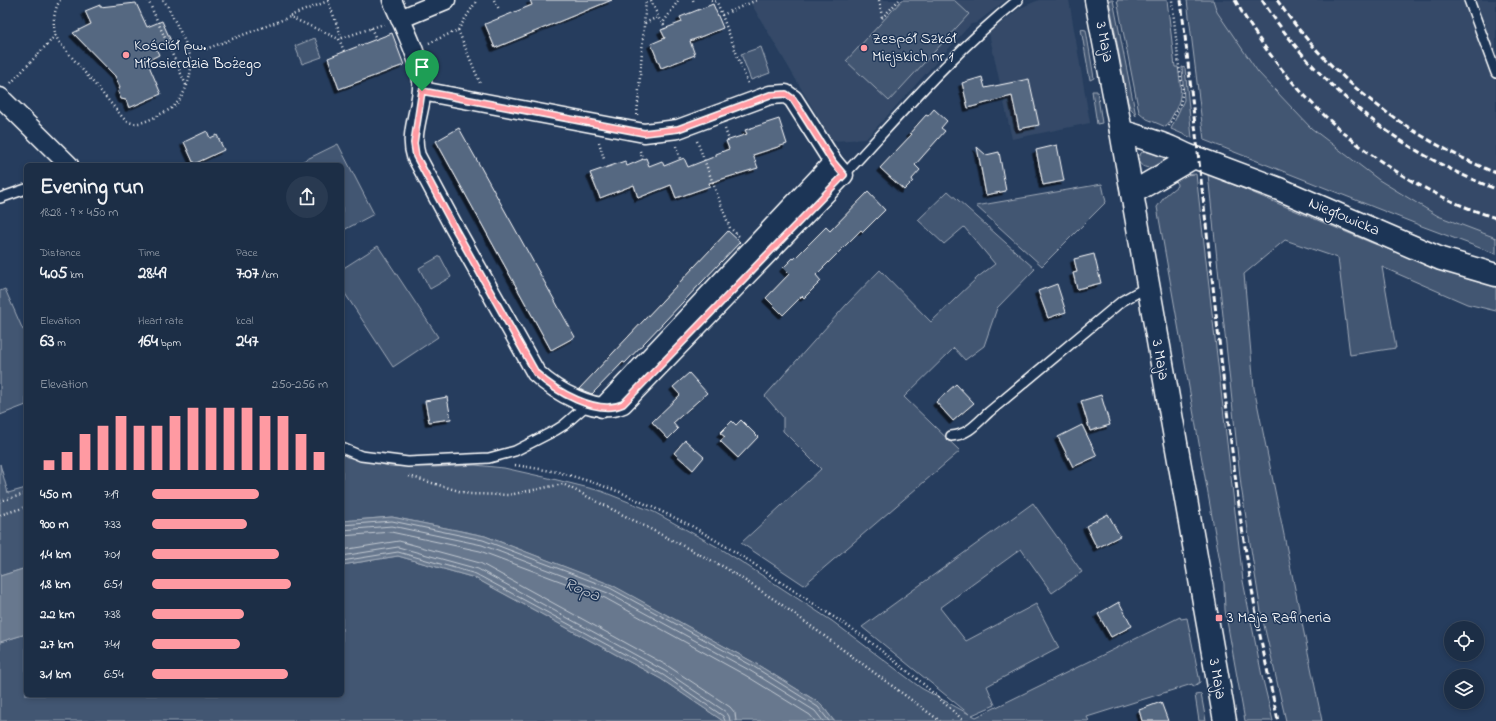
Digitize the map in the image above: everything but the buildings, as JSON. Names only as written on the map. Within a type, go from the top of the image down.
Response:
[{"type":"main road","name":"3 Maja","points":[[1096,0],[1132,193],[1147,287],[1225,721]]},
{"type":"main road","name":"Niegłowicka","points":[[1121,132],[1168,146],[1192,158],[1199,159],[1279,189],[1441,259],[1496,275]]},
{"type":"main road","points":[[1132,193],[1192,158]]},
{"type":"street","points":[[392,0],[394,20],[416,59],[422,81],[422,91],[414,135],[414,150],[450,221],[536,373],[559,391],[577,400],[595,406],[609,408],[623,404],[838,169]]},
{"type":"street","points":[[394,20],[446,0]]},
{"type":"street","points":[[5,91],[64,163]]},
{"type":"street","points":[[422,91],[644,133],[678,129],[775,94],[786,94],[790,96],[838,169]]},
{"type":"street","points":[[595,406],[752,248],[838,169]]},
{"type":"lane","points":[[838,169],[990,23],[1018,0]]},
{"type":"lane","points":[[1469,0],[1496,72]]},
{"type":"lane","points":[[0,198],[24,190]]},
{"type":"lane","points":[[951,436],[958,436],[970,430],[989,412],[1122,301],[1147,287]]},
{"type":"lane","points":[[344,449],[361,456],[408,462],[489,458],[515,451],[556,430],[595,406]]},
{"type":"path","points":[[60,0],[54,16],[56,36],[67,52],[127,122],[139,123],[166,112],[181,98],[191,67],[190,56],[167,5],[163,0]]},
{"type":"path","points":[[148,0],[186,86]]},
{"type":"path","points":[[206,49],[328,0],[344,51]]},
{"type":"path","points":[[423,45],[458,30],[477,0]]},
{"type":"path","points":[[494,0],[499,9]]},
{"type":"path","points":[[638,121],[637,116],[646,0]]},
{"type":"path","points":[[651,0],[660,22],[663,23],[665,29]]},
{"type":"path","points":[[663,23],[678,0]]},
{"type":"path","points":[[711,0],[717,2],[754,101]]},
{"type":"path","points":[[722,15],[757,0]]},
{"type":"path","points":[[879,0],[882,18],[899,0]]},
{"type":"path","points":[[1167,130],[1180,104],[1183,90],[1172,0]]},
{"type":"path","points":[[290,16],[341,38],[394,20]]},
{"type":"path","points":[[644,23],[658,17]]},
{"type":"path","points":[[371,28],[376,40]]},
{"type":"path","points":[[458,30],[489,104]]},
{"type":"path","points":[[5,91],[56,36]]},
{"type":"path","points":[[695,137],[730,228],[752,248]]},
{"type":"path","points":[[598,139],[604,159]]},
{"type":"path","points":[[489,458],[524,468],[558,472],[592,482],[620,492],[690,525],[737,552],[864,637],[921,682],[964,721]]},
{"type":"path","points":[[408,476],[469,494],[509,495],[563,484],[724,567],[778,602],[940,721]]},
{"type":"path","points":[[0,501],[24,495]]},
{"type":"path","points":[[0,514],[24,508]]},
{"type":"shaded area","name":"Zespół Szkół Miejskich nr 1","points":[[749,0],[1006,0],[976,23],[971,24],[866,139],[832,141]]},
{"type":"shaded area","points":[[902,0],[954,0],[969,14],[889,101],[846,61]]},
{"type":"shaded area","points":[[1039,0],[1069,0],[1090,123],[1012,139],[989,33],[1020,8]]},
{"type":"shaded area","points":[[1109,0],[1113,0],[1136,116],[1128,102]]},
{"type":"shaded area","points":[[1117,0],[1167,0],[1175,67],[1178,67],[1180,99],[1166,127],[1147,119],[1139,112]]},
{"type":"shaded area","points":[[1187,0],[1213,0],[1217,12],[1258,72],[1311,128],[1379,180],[1438,216],[1496,238],[1496,254],[1204,140]]},
{"type":"shaded area","points":[[1212,0],[1496,0],[1496,239],[1439,218],[1379,182],[1310,128],[1257,72],[1217,12]]},
{"type":"shaded area","points":[[1081,29],[1086,30],[1094,78],[1090,80]]},
{"type":"shaded area","points":[[315,38],[322,57],[302,64],[295,46]]},
{"type":"shaded area","points":[[761,47],[770,73],[751,80],[741,54]]},
{"type":"shaded area","points":[[1182,67],[1185,68],[1192,138],[1171,129],[1184,100]]},
{"type":"shaded area","points":[[1092,91],[1097,91],[1102,123],[1097,124]]},
{"type":"shaded area","points":[[338,144],[374,214],[344,230],[344,163],[299,163]]},
{"type":"shaded area","points":[[1147,149],[1166,156],[1166,159],[1155,166],[1144,167],[1138,161],[1141,153]]},
{"type":"shaded area","points":[[1196,174],[1243,581],[1262,676],[1273,721],[1245,721],[1225,610],[1224,584],[1157,207],[1166,195],[1177,186],[1176,178]]},
{"type":"shaded area","points":[[1208,174],[1372,243],[1445,270],[1496,286],[1496,311],[1467,304],[1382,267],[1396,348],[1350,355],[1338,258],[1285,240],[1244,274],[1254,388],[1322,721],[1286,721],[1261,612],[1241,486]]},
{"type":"shaded area","points":[[1102,184],[1106,202],[1042,266],[976,206]]},
{"type":"shaded area","points":[[948,191],[1035,269],[997,308],[984,346],[965,360],[954,348],[904,397],[960,451],[804,585],[741,543],[821,469],[783,431],[783,417],[765,396],[846,305],[880,270],[931,322],[978,277],[995,264],[964,227],[944,244],[918,220]]},
{"type":"shaded area","points":[[378,246],[438,337],[393,367],[344,292],[344,268]]},
{"type":"shaded area","points":[[440,256],[451,277],[430,289],[419,268]]},
{"type":"shaded area","points":[[5,289],[24,330],[24,406],[0,415],[0,291]]},
{"type":"shaded area","points":[[344,455],[390,466],[435,467],[475,465],[504,468],[601,491],[654,512],[723,550],[832,621],[921,688],[969,714],[862,627],[1033,503],[1082,572],[1052,593],[1021,549],[940,608],[966,641],[1036,604],[1059,648],[987,686],[995,705],[972,715],[976,717],[1180,617],[1181,619],[1187,618],[1200,682],[1193,687],[1192,684],[1087,717],[1089,721],[834,721],[821,704],[753,662],[611,585],[485,536],[392,517],[344,521]]},
{"type":"shaded area","points":[[0,464],[8,493],[24,489],[24,569],[0,576]]},
{"type":"shaded area","points":[[398,556],[475,578],[661,679],[723,721],[0,721],[0,642],[24,635],[24,697],[344,697],[344,565]]},
{"type":"shaded area","points":[[1201,694],[1206,721],[1199,721],[1195,695]]},
{"type":"water","name":"Ropa","points":[[392,517],[485,536],[612,585],[753,662],[821,704],[834,721],[723,721],[661,679],[475,578],[398,556],[344,565],[344,521]]},
{"type":"water","points":[[24,569],[24,635],[0,642],[0,576]]},
{"type":"railway","points":[[1181,0],[1226,403],[1241,522],[1258,626],[1278,721]]},
{"type":"railway","points":[[1235,0],[1258,37],[1284,72],[1313,104],[1345,134],[1379,160],[1416,183],[1455,203],[1496,218]]},
{"type":"railway","points":[[1262,0],[1308,61],[1335,88],[1364,113],[1394,136],[1427,156],[1461,174],[1496,189]]},
{"type":"railway","points":[[1277,0],[1298,29],[1322,55],[1347,80],[1374,103],[1432,142],[1496,173]]},
{"type":"place","name":"Zespół Szkół Miejskich nr 1","points":[[864,48]]},
{"type":"place","name":"Kościół pw. Miłosierdzia Bożego","points":[[126,55]]},
{"type":"place","name":"3 Maja Rafineria","points":[[1219,618]]},
{"type":"route","points":[[422,91],[644,133],[678,129],[770,95],[786,94],[793,99],[833,162],[844,175],[623,404],[618,407],[602,408],[577,400],[559,391],[536,373],[416,156],[414,143],[422,91]]}]
